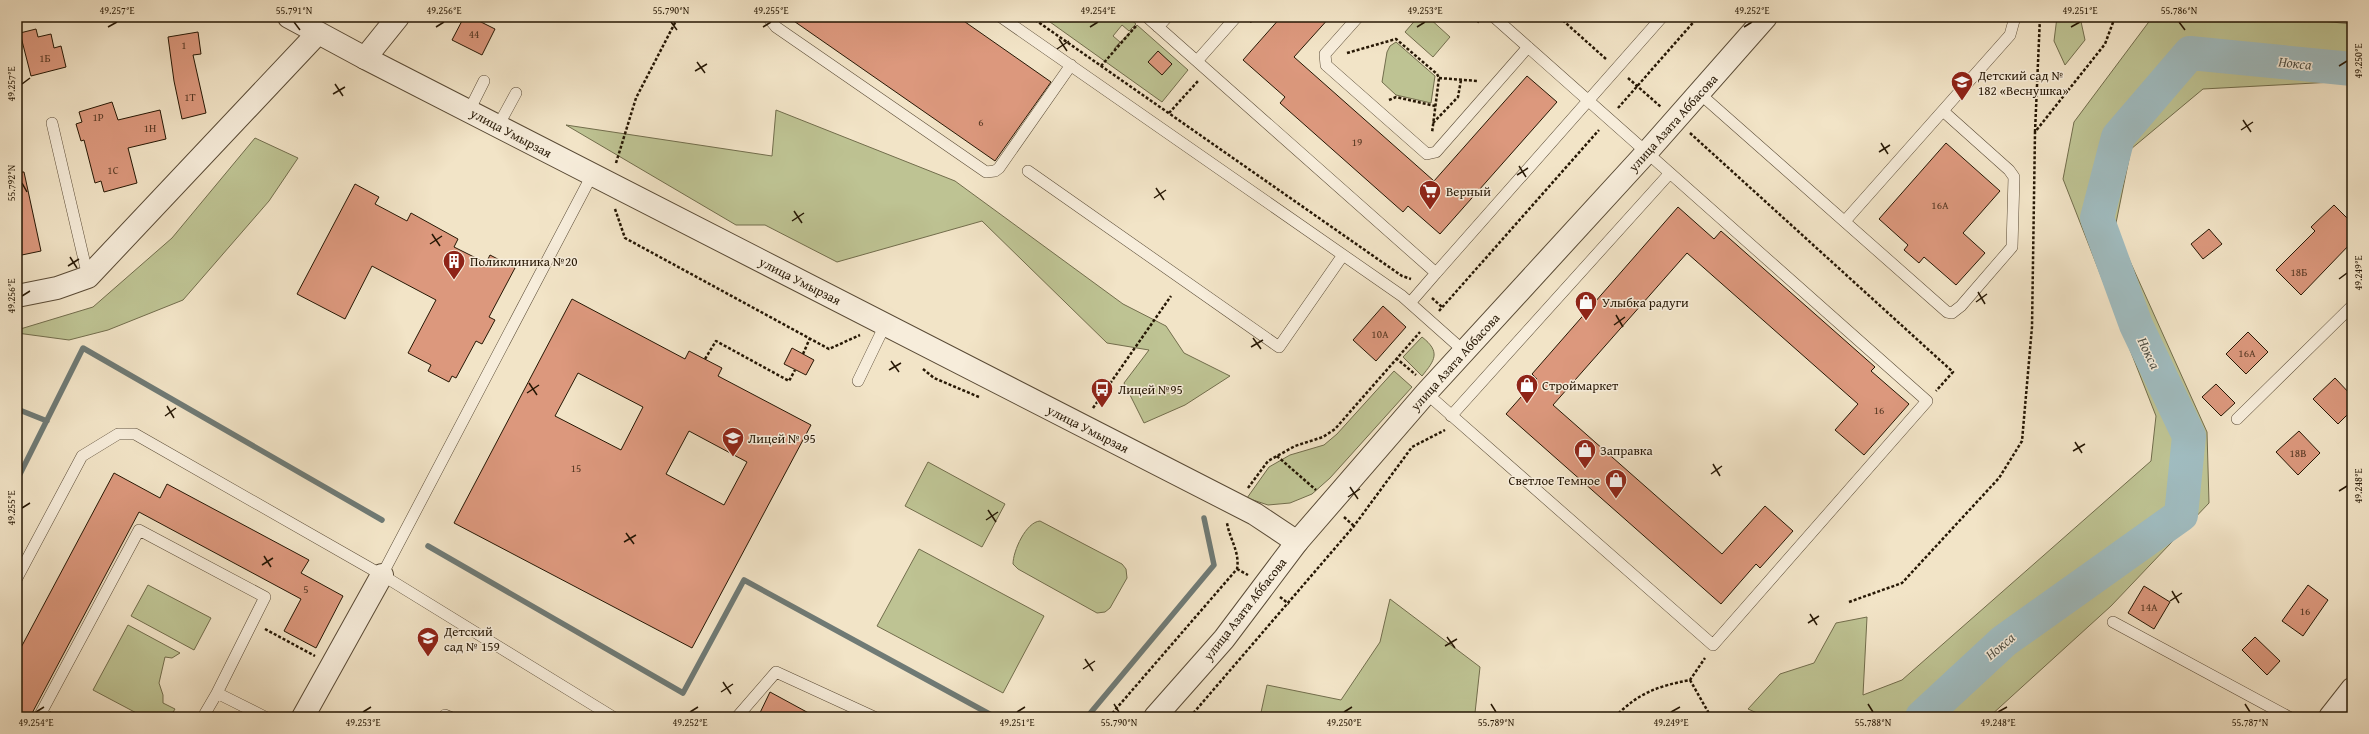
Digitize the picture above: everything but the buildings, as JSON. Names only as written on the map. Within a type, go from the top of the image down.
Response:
[{"type":"street","points":[[365,58],[398,17]]},
{"type":"street","name":"улица Азата Аббасова","points":[[1155,717],[1224,639],[1297,542],[1426,393],[1676,120],[1766,17]]},
{"type":"street","points":[[17,296],[57,288],[88,277],[303,24]]},
{"type":"street","name":"улица Умырзая","points":[[303,24],[365,58],[498,126],[605,187],[882,332],[1255,514],[1297,542]]},
{"type":"street","points":[[303,717],[382,575]]},
{"type":"street","points":[[2330,717],[2352,689]]},
{"type":"lane","points":[[768,17],[776,27],[986,172],[995,171],[999,168],[1070,65]]},
{"type":"lane","points":[[1001,17],[1410,303],[1465,352]]},
{"type":"lane","points":[[1158,27],[1166,17]]},
{"type":"lane","points":[[1197,61],[1236,17]]},
{"type":"lane","points":[[1358,17],[1325,54],[1324,60],[1328,69],[1422,151],[1429,154],[1436,152],[1528,47]]},
{"type":"lane","points":[[1426,393],[1714,645],[1927,401],[1494,17]]},
{"type":"lane","points":[[1410,303],[1662,17]]},
{"type":"lane","points":[[1845,221],[2010,35],[2015,17]]},
{"type":"lane","points":[[1144,19],[1158,27],[1436,273]]},
{"type":"lane","points":[[469,111],[484,81]]},
{"type":"lane","points":[[498,126],[516,93]]},
{"type":"lane","points":[[1699,93],[1947,312],[1954,312],[1961,306],[2012,247],[2014,177],[2010,170],[1943,110]]},
{"type":"lane","points":[[52,123],[88,277]]},
{"type":"lane","points":[[1028,171],[1279,347],[1343,255]]},
{"type":"lane","points":[[1454,418],[1670,173]]},
{"type":"lane","points":[[382,575],[605,187]]},
{"type":"lane","points":[[2237,419],[2352,306]]},
{"type":"lane","points":[[858,381],[882,332]]},
{"type":"lane","points":[[17,578],[82,456],[118,434],[135,434],[382,575],[614,717]]},
{"type":"lane","points":[[48,717],[41,713],[139,530],[265,597],[217,693],[203,717]]},
{"type":"lane","points":[[2113,622],[2289,717]]},
{"type":"lane","points":[[737,717],[776,672],[874,717]]},
{"type":"lane","points":[[217,693],[266,717]]},
{"type":"lane","points":[[444,717],[446,715],[450,717]]},
{"type":"path","points":[[678,17],[636,98],[605,187],[625,238],[829,349],[866,332],[882,332]]},
{"type":"path","points":[[1031,17],[1409,278],[1442,307]]},
{"type":"path","points":[[1559,17],[1676,120],[1953,372],[1927,401]]},
{"type":"path","points":[[1246,492],[1268,461],[1295,446],[1323,437],[1335,429],[1698,17]]},
{"type":"path","points":[[1849,602],[1902,583],[1999,478],[2022,441],[2032,328],[2035,132],[2040,17]]},
{"type":"path","points":[[2035,132],[2105,44],[2115,17]]},
{"type":"path","points":[[1101,66],[1144,19]]},
{"type":"path","points":[[1324,60],[1391,39],[1396,40],[1437,74],[1439,78],[1429,154]]},
{"type":"path","points":[[1169,113],[1207,70]]},
{"type":"path","points":[[1439,78],[1496,83]]},
{"type":"path","points":[[1433,123],[1458,97],[1461,80]]},
{"type":"path","points":[[1378,112],[1389,100],[1394,97],[1435,106]]},
{"type":"path","points":[[1090,412],[1171,296]]},
{"type":"path","points":[[803,354],[810,338]]},
{"type":"path","points":[[705,360],[716,341],[789,380],[794,370]]},
{"type":"path","points":[[918,364],[934,378],[981,398]]},
{"type":"path","points":[[1190,717],[1354,526],[1412,447],[1448,429],[1454,418]]},
{"type":"path","points":[[1109,717],[1148,669],[1237,568],[1239,558],[1229,535],[1227,522],[1230,518]]},
{"type":"path","points":[[1220,519],[1227,522]]},
{"type":"path","points":[[252,621],[333,665]]},
{"type":"path","points":[[1614,717],[1629,702],[1660,686],[1690,680],[1714,645]]},
{"type":"path","points":[[1690,680],[1711,717]]},
{"type":"green space","points":[[1043,17],[1128,17],[1136,24],[1129,31],[1122,25],[1113,36],[1120,42],[1114,49],[1137,25],[1188,70],[1162,102]]},
{"type":"green space","points":[[1418,17],[1428,17],[1450,37],[1433,57],[1405,32]]},
{"type":"green space","points":[[2057,17],[2080,17],[2085,40],[2065,65],[2054,41]]},
{"type":"green space","points":[[2157,17],[2281,17],[2352,24],[2352,81],[2203,89],[2131,149],[2115,228],[2207,432],[2209,503],[2111,606],[1989,717],[1766,717],[1748,709],[1780,674],[1814,663],[1836,623],[1867,617],[1863,695],[1902,680],[2151,461],[2156,416],[2063,179],[2074,122],[2151,19]]},
{"type":"green space","points":[[1396,42],[1435,76],[1431,103],[1396,95],[1382,82],[1387,52],[1390,46]]},
{"type":"green space","points":[[776,110],[955,181],[1123,304],[1166,326],[1184,353],[1230,376],[1185,405],[1144,423],[1124,383],[1149,350],[1107,343],[982,221],[837,262],[765,225],[736,225],[566,125],[772,156]]},
{"type":"green space","points":[[255,138],[298,158],[269,201],[183,300],[108,330],[69,340],[17,333],[17,330],[93,307],[172,238]]},
{"type":"green space","points":[[1422,337],[1432,347],[1434,356],[1433,361],[1422,376],[1403,357]]},
{"type":"green space","points":[[1394,371],[1412,387],[1330,478],[1312,494],[1290,503],[1268,505],[1247,498],[1269,467],[1290,455],[1324,445],[1337,434]]},
{"type":"green space","points":[[928,462],[1005,504],[982,547],[905,506]]},
{"type":"green space","points":[[1040,521],[1122,564],[1126,569],[1127,578],[1110,608],[1105,612],[1097,613],[1018,569],[1013,564],[1015,552],[1021,538],[1030,526]]},
{"type":"green space","points":[[919,549],[1044,616],[1003,693],[877,626]]},
{"type":"green space","points":[[148,585],[211,618],[194,650],[131,616]]},
{"type":"green space","points":[[1390,599],[1480,667],[1475,713],[1478,717],[1260,717],[1267,685],[1341,700],[1380,642]]},
{"type":"green space","points":[[128,625],[180,653],[172,658],[165,657],[159,683],[163,695],[163,703],[175,709],[170,717],[144,717],[93,690]]},
{"type":"waterway","name":"Нокса","points":[[1922,717],[2004,641],[2181,515],[2189,436],[2136,325],[2097,218],[2118,137],[2190,53],[2352,69]]},
{"type":"waterway","points":[[17,480],[83,348],[382,520]]},
{"type":"waterway","points":[[17,409],[47,421]]},
{"type":"waterway","points":[[1087,717],[1214,565],[1204,518]]},
{"type":"waterway","points":[[428,546],[683,693],[744,580],[995,717]]},
{"type":"place","name":"Детский сад № 182 «Веснушка»","points":[[1962,102]]},
{"type":"place","name":"Верный","points":[[1430,210]]},
{"type":"place","name":"Поликлиника №20","points":[[454,280]]},
{"type":"place","name":"Улыбка радуги","points":[[1586,322]]},
{"type":"place","name":"Строймаркет","points":[[1527,404]]},
{"type":"place","name":"Лицей №95","points":[[1102,408]]},
{"type":"place","name":"Лицей № 95","points":[[733,458]]},
{"type":"place","name":"Заправка","points":[[1585,470]]},
{"type":"place","name":"Светлое Темное","points":[[1616,500]]},
{"type":"place","name":"Детский сад № 159","points":[[428,658]]}]
